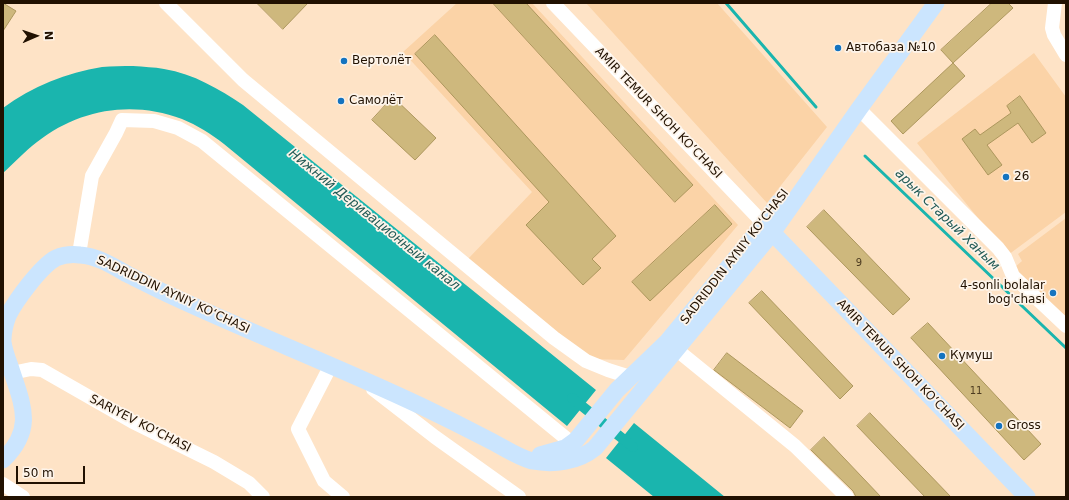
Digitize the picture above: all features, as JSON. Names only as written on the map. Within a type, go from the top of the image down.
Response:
[{"type":"main road","name":"SADRIDDIN AYNIY KO‘CHASI","points":[[3,460],[18,441],[24,421],[20,400],[3,341],[5,326],[11,311],[24,292],[50,262],[63,256],[79,254],[105,262],[212,315],[331,365],[452,420],[516,454],[534,455],[558,451],[576,440],[617,390],[667,342],[768,228],[924,3]]},
{"type":"main road","name":"SADRIDDIN AYNIY KO‘CHASI","points":[[507,450],[530,460],[559,462],[586,454],[595,448],[677,350],[859,109],[936,3]]},
{"type":"main road","name":"AMIR TEMUR SHOH KO‘CHASI","points":[[768,228],[1027,497]]},
{"type":"street","points":[[166,3],[243,80],[554,338],[586,361],[608,370],[630,376]]},
{"type":"street","name":"AMIR TEMUR SHOH KO‘CHASI","points":[[553,3],[768,228]]},
{"type":"street","points":[[1058,9],[1052,28],[1054,35],[1066,55]]},
{"type":"street","points":[[859,109],[998,248],[1005,257],[1013,276],[1066,326]]},
{"type":"street","points":[[79,254],[92,176],[122,120],[154,121],[178,128],[202,141],[576,440]]},
{"type":"street","points":[[677,350],[794,446],[847,497]]},
{"type":"street","points":[[331,365],[298,429],[324,481],[343,497]]},
{"type":"street","name":"SARIYEV KO‘CHASI","points":[[12,373],[31,369],[42,370],[133,422],[214,462],[249,483],[263,497]]},
{"type":"street","name":"SADRIDDIN AYNIY KO‘CHASI","points":[[358,377],[435,437],[519,497]]},
{"type":"street","points":[[3,484],[23,497]]},
{"type":"shaded area","points":[[457,3],[532,3],[738,225],[624,360],[591,359],[467,260],[532,192],[403,52]]},
{"type":"shaded area","points":[[586,3],[717,3],[827,127],[767,203]]},
{"type":"shaded area","name":"26","points":[[1034,53],[1066,97],[1066,212],[1008,255],[917,143]]},
{"type":"shaded area","name":"4-sonli bolalar bog'chasi","points":[[1066,218],[1066,318],[1014,268],[1022,261],[1018,254]]},
{"type":"water","points":[[133,66],[160,68],[186,74],[225,93],[243,105],[596,390],[567,426],[224,144],[204,130],[182,119],[163,113],[125,109],[88,115],[53,131],[24,153],[3,173],[3,108],[26,93],[63,77],[102,67]]},
{"type":"water","points":[[634,423],[725,497],[654,497],[606,458]]},
{"type":"building","points":[[3,3],[16,11],[3,31]]},
{"type":"building","points":[[257,3],[308,3],[283,29]]},
{"type":"building","points":[[493,3],[526,3],[693,185],[675,202]]},
{"type":"building","points":[[992,3],[1008,3],[1013,8],[953,63],[941,50]]},
{"type":"building","points":[[435,35],[616,236],[592,259],[601,268],[583,285],[526,225],[549,202],[415,54]]},
{"type":"building","points":[[953,63],[965,76],[903,134],[891,121]]},
{"type":"building","points":[[1020,96],[1046,133],[1032,143],[1018,123],[987,145],[1002,165],[988,175],[962,139],[975,129],[980,135],[1011,113],[1007,106]]},
{"type":"building","points":[[393,97],[436,138],[415,160],[372,120]]},
{"type":"building","points":[[715,205],[732,224],[650,301],[632,282]]},
{"type":"building","points":[[824,210],[910,299],[893,315],[807,227]]},
{"type":"building","points":[[762,291],[853,386],[840,399],[749,303]]},
{"type":"building","points":[[928,323],[1041,444],[1024,460],[911,338]]},
{"type":"building","points":[[727,353],[803,411],[790,428],[714,370]]},
{"type":"building","points":[[870,413],[951,497],[925,497],[857,426]]},
{"type":"building","points":[[824,437],[881,497],[856,497],[853,491],[811,450]]},
{"type":"waterway","name":"арык Старый Ханым","points":[[726,3],[816,107]]},
{"type":"waterway","name":"арык Старый Ханым","points":[[865,156],[1066,348]]},
{"type":"waterway","name":"Нижний Деривационный канал","points":[[572,398],[633,447]]},
{"type":"place","name":"Автобаза №10","points":[[838,48]]},
{"type":"place","name":"Вертолёт","points":[[344,61]]},
{"type":"place","name":"Самолёт","points":[[341,101]]},
{"type":"place","name":"26","points":[[1006,177]]},
{"type":"place","name":"4-sonli bolalar bog'chasi","points":[[1053,293]]},
{"type":"place","name":"Кумуш","points":[[942,356]]},
{"type":"place","name":"Gross","points":[[999,426]]}]
